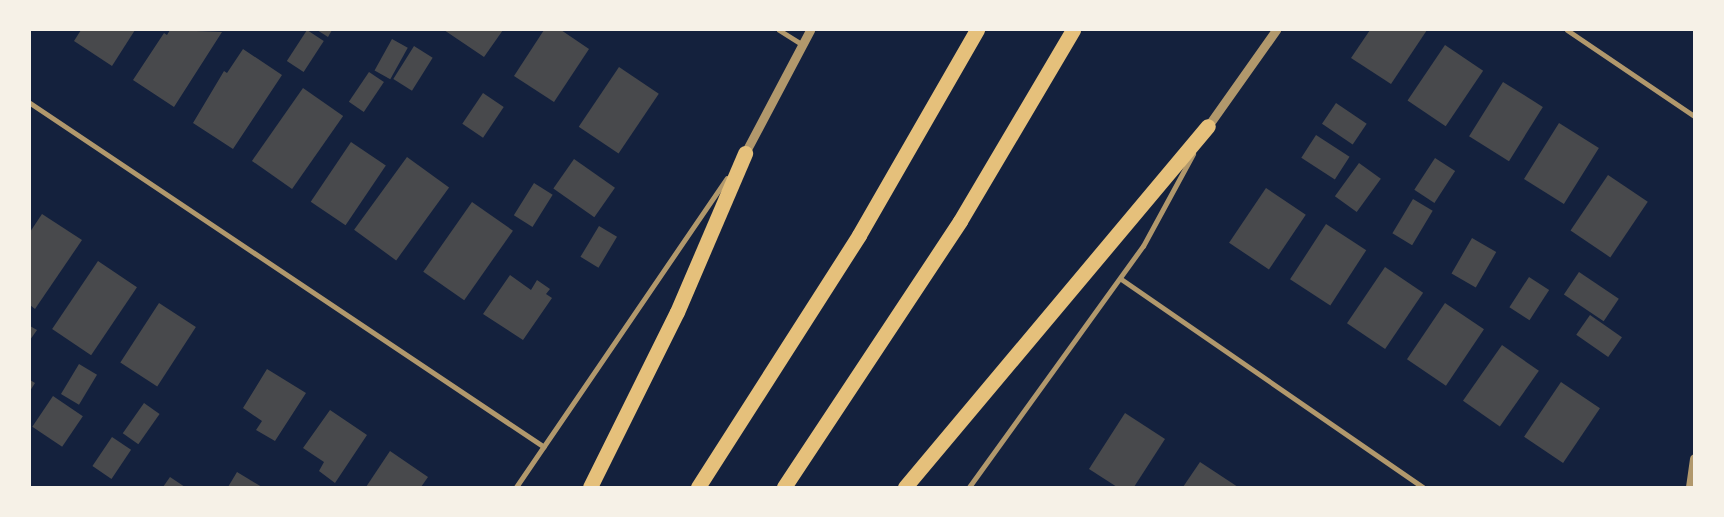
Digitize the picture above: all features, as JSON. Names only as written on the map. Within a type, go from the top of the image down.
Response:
[{"type":"highway","points":[[698,487],[859,235],[977,30]]},
{"type":"highway","points":[[784,487],[960,221],[1073,30]]},
{"type":"highway","points":[[905,487],[1208,126]]},
{"type":"highway","points":[[590,487],[677,312],[745,153]]},
{"type":"street","points":[[779,30],[803,45]]},
{"type":"street","points":[[516,487],[745,153],[810,30]]},
{"type":"street","points":[[969,487],[1121,279],[1143,246],[1208,126],[1276,30]]},
{"type":"street","points":[[1567,30],[1694,116]]},
{"type":"street","points":[[30,103],[544,447]]},
{"type":"street","points":[[1121,279],[1422,487]]},
{"type":"street","points":[[1690,487],[1694,458]]},
{"type":"building","points":[[81,30],[135,30],[112,66],[74,41]]},
{"type":"building","points":[[170,30],[222,32],[174,107],[133,80],[164,33],[167,35]]},
{"type":"building","points":[[307,30],[324,41],[304,72],[287,61]]},
{"type":"building","points":[[317,30],[332,30],[328,37]]},
{"type":"building","points":[[444,30],[503,30],[484,57]]},
{"type":"building","points":[[544,30],[561,30],[589,49],[554,102],[514,76]]},
{"type":"building","points":[[1370,30],[1427,30],[1391,84],[1351,58]]},
{"type":"building","points":[[392,39],[408,48],[390,79],[375,70]]},
{"type":"building","points":[[1445,45],[1483,71],[1446,126],[1408,101]]},
{"type":"building","points":[[414,46],[433,58],[412,91],[393,79]]},
{"type":"building","points":[[243,49],[282,75],[233,149],[193,123],[224,71],[227,73]]},
{"type":"building","points":[[619,67],[659,94],[619,154],[579,127]]},
{"type":"building","points":[[369,72],[384,82],[364,112],[349,102]]},
{"type":"building","points":[[1503,82],[1543,107],[1509,161],[1469,136]]},
{"type":"building","points":[[303,88],[343,116],[292,189],[252,161]]},
{"type":"building","points":[[483,93],[504,107],[483,138],[462,124]]},
{"type":"building","points":[[1336,103],[1367,124],[1353,144],[1322,124]]},
{"type":"building","points":[[1559,123],[1599,148],[1564,204],[1524,179]]},
{"type":"building","points":[[1316,135],[1350,157],[1335,179],[1301,158]]},
{"type":"building","points":[[351,142],[386,165],[346,225],[311,202]]},
{"type":"building","points":[[407,157],[449,188],[396,260],[354,230]]},
{"type":"building","points":[[1435,158],[1455,171],[1434,203],[1414,190]]},
{"type":"building","points":[[574,159],[615,188],[594,217],[553,188]]},
{"type":"building","points":[[1359,163],[1381,179],[1357,212],[1335,196]]},
{"type":"building","points":[[1608,175],[1648,202],[1610,257],[1571,231]]},
{"type":"building","points":[[534,183],[553,195],[533,227],[514,215]]},
{"type":"building","points":[[1266,188],[1306,215],[1269,270],[1229,243]]},
{"type":"building","points":[[1413,199],[1433,211],[1412,245],[1392,233]]},
{"type":"building","points":[[472,202],[513,231],[464,300],[423,272]]},
{"type":"building","points":[[42,214],[82,240],[35,309],[30,305],[30,232]]},
{"type":"building","points":[[1326,224],[1366,250],[1330,305],[1290,279]]},
{"type":"building","points":[[599,226],[617,237],[598,268],[580,257]]},
{"type":"building","points":[[1472,238],[1496,252],[1476,288],[1452,274]]},
{"type":"building","points":[[98,261],[137,287],[91,355],[52,329]]},
{"type":"building","points":[[1385,267],[1423,293],[1385,349],[1347,323]]},
{"type":"building","points":[[1579,272],[1619,299],[1604,321],[1564,294]]},
{"type":"building","points":[[510,275],[531,290],[537,280],[550,289],[546,294],[552,298],[523,340],[483,314]]},
{"type":"building","points":[[1529,277],[1549,290],[1530,320],[1509,307]]},
{"type":"building","points":[[159,303],[196,327],[157,387],[120,363]]},
{"type":"building","points":[[1445,303],[1484,329],[1446,386],[1407,359]]},
{"type":"building","points":[[1590,315],[1622,337],[1608,357],[1576,335]]},
{"type":"building","points":[[30,326],[37,330],[30,340]]},
{"type":"building","points":[[1502,345],[1539,371],[1500,427],[1463,401]]},
{"type":"building","points":[[79,364],[97,375],[79,405],[61,394]]},
{"type":"building","points":[[267,369],[306,393],[275,441],[256,430],[262,421],[243,408]]},
{"type":"building","points":[[30,380],[35,383],[30,391]]},
{"type":"building","points":[[1561,382],[1600,408],[1563,463],[1524,437]]},
{"type":"building","points":[[53,396],[83,416],[62,447],[32,427]]},
{"type":"building","points":[[144,403],[160,414],[138,444],[123,433]]},
{"type":"building","points":[[330,410],[367,435],[335,483],[319,471],[324,462],[303,448]]},
{"type":"building","points":[[1125,413],[1165,439],[1134,487],[1117,487],[1089,469]]},
{"type":"building","points":[[112,437],[131,450],[111,479],[92,466]]},
{"type":"building","points":[[390,451],[428,477],[421,487],[366,487]]},
{"type":"building","points":[[1200,462],[1238,487],[1183,487]]},
{"type":"building","points":[[237,472],[262,487],[228,487]]},
{"type":"building","points":[[170,477],[185,487],[163,487]]}]
